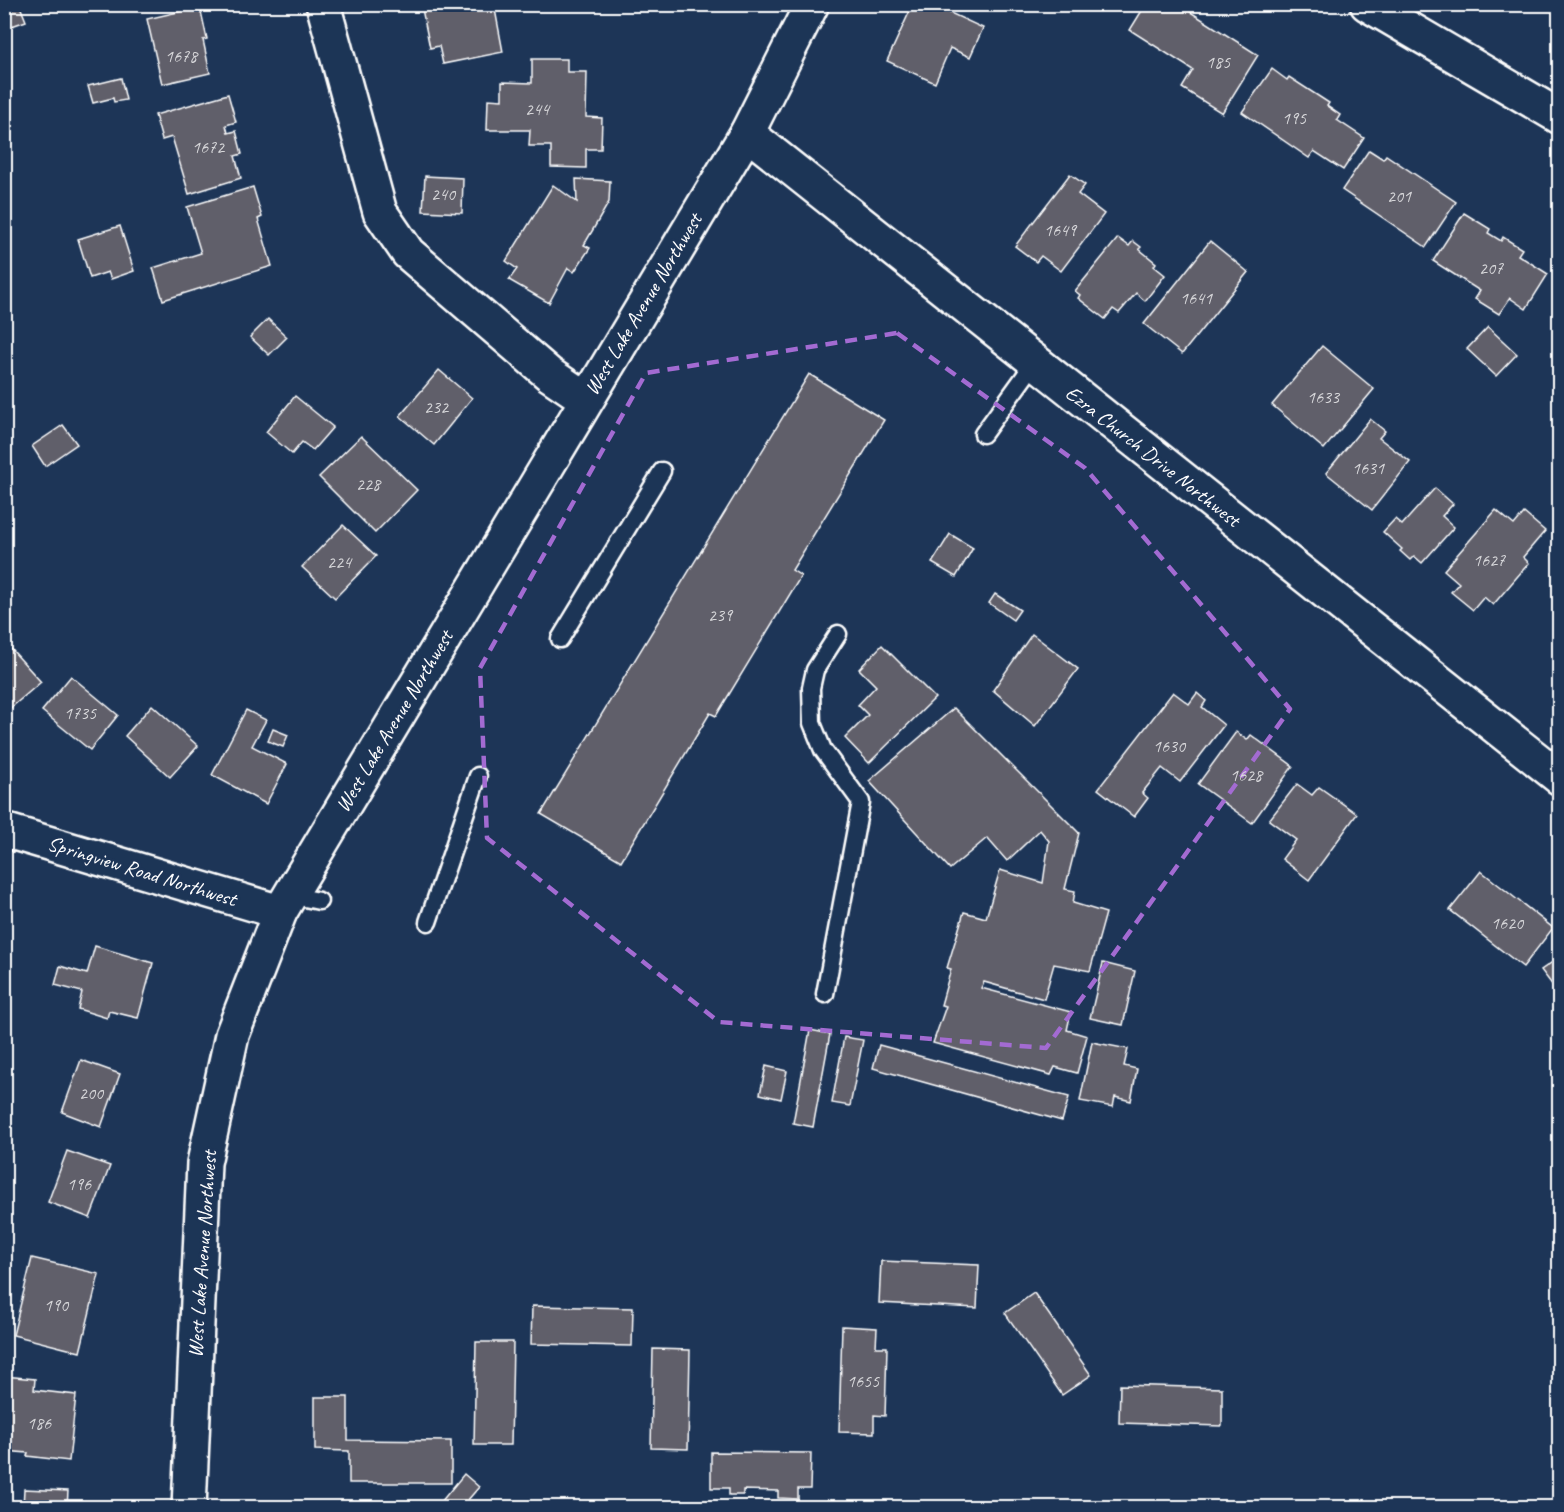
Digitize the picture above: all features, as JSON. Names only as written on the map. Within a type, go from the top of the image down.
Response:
[{"type":"street","points":[[323,4],[380,212],[408,253],[549,374],[586,399]]},
{"type":"street","name":"West Lake Avenue Northwest","points":[[189,1508],[204,1163],[232,1035],[296,903],[586,399],[747,133],[812,4]]},
{"type":"street","points":[[1367,4],[1560,117]]},
{"type":"street","name":"Ezra Church Drive Northwest","points":[[747,133],[1560,778]]},
{"type":"street","name":"Springview Road Northwest","points":[[4,830],[296,903]]},
{"type":"lane","points":[[983,434],[1035,362]]},
{"type":"lane","points":[[560,639],[662,471]]},
{"type":"lane","points":[[825,994],[861,802],[823,750],[812,723],[811,688],[815,670],[838,634]]},
{"type":"lane","points":[[428,922],[478,776]]},
{"type":"highlighted area","points":[[897,333],[1085,468],[1290,709],[1046,1048],[719,1022],[487,838],[480,668],[646,373]]},
{"type":"building","points":[[421,4],[494,4],[503,52],[443,64],[439,46],[430,48]]},
{"type":"building","points":[[913,4],[931,4],[983,28],[970,57],[950,48],[935,83],[887,61]]},
{"type":"building","points":[[1146,4],[1178,4],[1258,55],[1222,113],[1182,88],[1193,70],[1130,30]]},
{"type":"building","points":[[20,6],[26,21],[9,27],[5,12]]},
{"type":"building","points":[[200,7],[207,39],[203,40],[210,73],[162,84],[147,19]]},
{"type":"building","points":[[532,59],[567,59],[567,72],[587,72],[586,117],[602,118],[601,149],[586,149],[586,168],[551,167],[551,146],[529,146],[530,130],[487,130],[488,99],[502,100],[502,82],[532,83]]},
{"type":"building","points":[[1272,69],[1287,80],[1289,77],[1329,103],[1327,106],[1340,115],[1337,120],[1364,138],[1343,170],[1314,151],[1309,158],[1242,112]]},
{"type":"building","points":[[121,78],[126,100],[114,102],[113,98],[93,103],[88,86]]},
{"type":"building","points":[[228,94],[236,122],[226,125],[228,133],[236,131],[242,154],[235,156],[241,178],[189,194],[172,137],[162,140],[155,115]]},
{"type":"building","points":[[1369,150],[1383,159],[1386,155],[1456,202],[1426,247],[1342,190]]},
{"type":"building","points":[[1070,174],[1085,185],[1078,194],[1104,214],[1061,271],[1041,256],[1036,262],[1015,246]]},
{"type":"building","points":[[425,176],[463,178],[462,213],[423,211]]},
{"type":"building","points":[[576,179],[610,181],[609,202],[584,245],[590,248],[574,272],[568,268],[549,303],[509,280],[517,269],[506,261],[553,185],[577,202]]},
{"type":"building","points":[[253,187],[262,217],[258,219],[272,266],[163,300],[153,268],[201,253],[187,207]]},
{"type":"building","points":[[1464,213],[1490,229],[1488,233],[1501,241],[1503,237],[1522,249],[1518,255],[1548,274],[1526,309],[1510,298],[1499,314],[1475,299],[1480,291],[1433,261]]},
{"type":"building","points":[[120,226],[134,271],[111,279],[108,272],[90,278],[78,239]]},
{"type":"building","points":[[1118,238],[1129,246],[1133,241],[1141,247],[1139,249],[1156,263],[1154,266],[1165,275],[1145,301],[1136,293],[1119,313],[1113,309],[1105,319],[1078,298],[1080,295],[1075,291]]},
{"type":"building","points":[[1210,241],[1248,272],[1182,354],[1144,324]]},
{"type":"building","points":[[268,319],[287,337],[269,355],[250,337]]},
{"type":"building","points":[[1488,327],[1517,354],[1496,376],[1467,349]]},
{"type":"building","points":[[1322,346],[1374,389],[1324,449],[1272,405]]},
{"type":"building","points":[[439,370],[472,398],[434,445],[400,416]]},
{"type":"building","points":[[809,374],[884,420],[792,570],[801,576],[716,716],[710,713],[621,861],[541,814]]},
{"type":"building","points":[[295,396],[333,427],[313,450],[302,442],[292,454],[266,432]]},
{"type":"building","points":[[1370,419],[1385,431],[1379,438],[1410,462],[1372,510],[1326,473]]},
{"type":"building","points":[[63,425],[77,444],[45,466],[32,446]]},
{"type":"building","points":[[361,436],[417,490],[375,533],[319,477]]},
{"type":"building","points":[[1435,488],[1453,504],[1442,516],[1454,527],[1422,563],[1414,556],[1410,560],[1400,551],[1402,549],[1383,532],[1395,519],[1402,525]]},
{"type":"building","points":[[1496,510],[1514,525],[1524,513],[1545,531],[1523,557],[1529,563],[1493,605],[1484,597],[1473,610],[1451,592],[1459,583],[1444,570]]},
{"type":"building","points":[[343,525],[376,556],[335,598],[302,567]]},
{"type":"building","points":[[950,534],[973,548],[956,577],[932,563]]},
{"type":"building","points":[[995,594],[1020,610],[1013,620],[989,603]]},
{"type":"building","points":[[1032,634],[1078,669],[1035,726],[993,690]]},
{"type":"building","points":[[4,641],[41,682],[7,711],[4,708]]},
{"type":"building","points":[[882,645],[935,698],[869,763],[845,738],[868,715],[858,705],[876,686],[859,669]]},
{"type":"building","points":[[71,676],[118,715],[90,750],[42,711]]},
{"type":"building","points":[[1173,692],[1189,704],[1197,693],[1206,701],[1202,707],[1224,725],[1180,782],[1162,768],[1142,793],[1148,798],[1134,817],[1098,789]]},
{"type":"building","points":[[152,705],[198,746],[170,777],[125,736]]},
{"type":"building","points":[[954,708],[1079,833],[1065,889],[1075,891],[1073,903],[1106,913],[1090,971],[1054,964],[1044,999],[984,982],[981,988],[1071,1012],[1067,1030],[1087,1036],[1077,1073],[1055,1067],[1051,1075],[933,1043],[946,1006],[941,1005],[951,969],[947,968],[964,912],[986,918],[1000,870],[1043,883],[1049,841],[1040,830],[1007,861],[987,838],[950,869],[869,781]]},
{"type":"building","points":[[246,710],[266,720],[252,746],[287,764],[266,804],[212,775]]},
{"type":"building","points":[[273,729],[288,735],[283,747],[268,741]]},
{"type":"building","points":[[1236,732],[1247,740],[1251,735],[1293,766],[1252,823],[1198,784]]},
{"type":"building","points":[[1297,784],[1312,795],[1319,787],[1357,814],[1309,880],[1282,859],[1296,840],[1269,820]]},
{"type":"building","points":[[1481,871],[1553,928],[1523,967],[1450,910]]},
{"type":"building","points":[[95,946],[153,963],[138,1018],[109,1011],[107,1018],[78,1009],[82,992],[55,985],[60,966],[87,974]]},
{"type":"building","points":[[1560,957],[1560,995],[1541,970]]},
{"type":"building","points":[[1103,963],[1135,971],[1123,1025],[1090,1018]]},
{"type":"building","points":[[810,1030],[830,1034],[813,1127],[793,1123]]},
{"type":"building","points":[[844,1037],[863,1040],[850,1106],[832,1103]]},
{"type":"building","points":[[1092,1042],[1128,1049],[1124,1066],[1137,1069],[1131,1101],[1115,1097],[1113,1107],[1080,1101]]},
{"type":"building","points":[[879,1045],[1069,1097],[1062,1121],[873,1068]]},
{"type":"building","points":[[81,1060],[120,1074],[101,1127],[62,1112]]},
{"type":"building","points":[[766,1066],[787,1071],[781,1099],[760,1094]]},
{"type":"building","points":[[67,1151],[110,1166],[90,1218],[48,1202]]},
{"type":"building","points":[[32,1258],[99,1274],[80,1352],[13,1335]]},
{"type":"building","points":[[881,1261],[979,1265],[977,1308],[879,1303]]},
{"type":"building","points":[[1034,1293],[1091,1375],[1062,1395],[1005,1313]]},
{"type":"building","points":[[532,1306],[633,1308],[632,1346],[531,1344]]},
{"type":"building","points":[[842,1326],[877,1328],[876,1347],[887,1347],[885,1416],[874,1415],[874,1433],[839,1432]]},
{"type":"building","points":[[476,1342],[513,1342],[511,1445],[474,1445]]},
{"type":"building","points":[[653,1349],[690,1350],[688,1449],[651,1448]]},
{"type":"building","points":[[4,1376],[35,1379],[34,1390],[76,1395],[69,1461],[4,1451]]},
{"type":"building","points":[[1120,1385],[1222,1388],[1222,1426],[1119,1423]]},
{"type":"building","points":[[315,1397],[348,1397],[348,1440],[451,1441],[451,1483],[349,1483],[349,1451],[315,1450]]},
{"type":"building","points":[[711,1452],[811,1453],[810,1489],[798,1489],[798,1499],[778,1498],[778,1491],[743,1490],[743,1495],[729,1495],[729,1488],[711,1488]]},
{"type":"building","points":[[464,1474],[479,1487],[461,1508],[436,1508]]},
{"type":"building","points":[[24,1489],[68,1491],[67,1508],[23,1508]]}]
